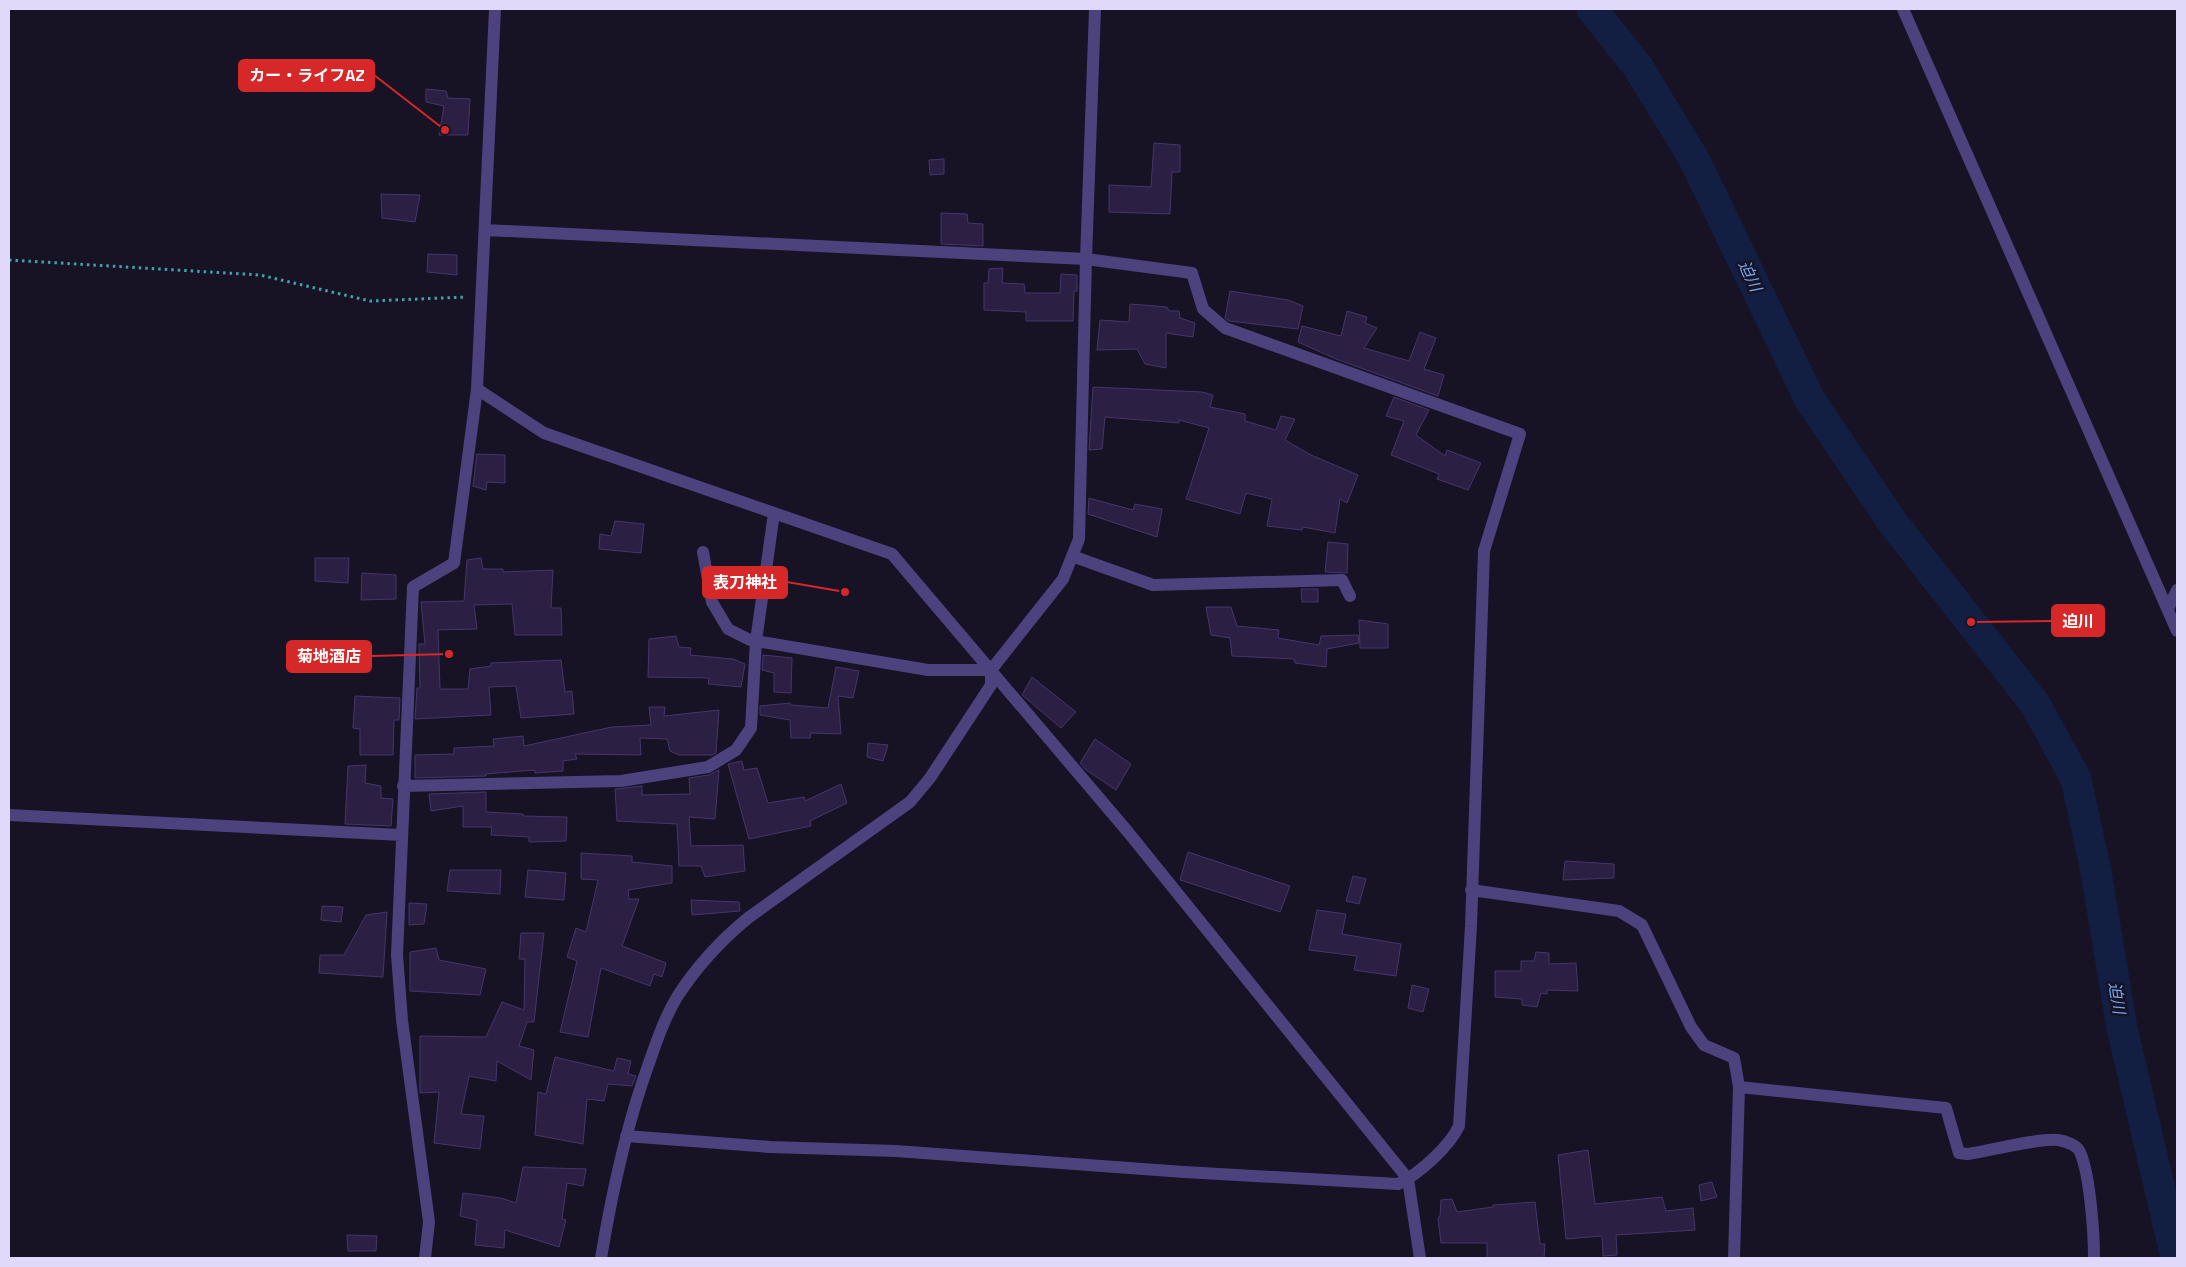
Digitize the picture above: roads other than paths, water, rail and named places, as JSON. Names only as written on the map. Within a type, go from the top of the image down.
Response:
[{"type":"street","points":[[425,1258],[429,1222],[402,1020],[397,955],[413,587],[454,563],[477,389],[495,9]]},
{"type":"street","points":[[601,1258],[608,1212],[635,1100],[664,1022],[691,977],[725,938],[748,918],[910,802],[930,778],[991,685],[991,670],[1063,579],[1079,539],[1095,9]]},
{"type":"street","points":[[1902,9],[2177,631]]},
{"type":"street","points":[[484,230],[1086,258],[1192,273],[1203,310],[1225,328],[1520,434],[1484,551],[1471,890],[1459,1126],[1453,1140],[1408,1179],[1398,1184],[1184,1172],[896,1151],[770,1147],[626,1136]]},
{"type":"street","points":[[477,389],[544,433],[892,554],[1128,832],[1408,1179],[1420,1258]]},
{"type":"street","points":[[403,786],[621,781],[708,768],[736,750],[751,728],[756,641],[774,513]]},
{"type":"street","points":[[703,552],[712,602],[728,629],[750,640],[928,670],[991,670]]},
{"type":"street","points":[[1072,556],[1153,585],[1342,580],[1350,596]]},
{"type":"street","points":[[2168,609],[2177,590]]},
{"type":"street","points":[[9,815],[401,835]]},
{"type":"street","points":[[1471,890],[1619,911],[1642,925],[1692,1027],[1704,1045],[1734,1058],[1739,1087],[1734,1258]]},
{"type":"street","points":[[1739,1087],[1946,1108],[1959,1153],[1967,1154],[2042,1141],[2057,1140],[2070,1143],[2080,1151],[2087,1179],[2094,1258]]},
{"type":"waterway","name":"迫川","points":[[1592,9],[1638,67],[1694,159],[1810,400],[1893,523],[2035,704],[2076,779],[2096,872],[2122,1028],[2176,1258]]},
{"type":"place","name":"カー・ライフAZ","points":[[445,130]]},
{"type":"place","name":"表刀神社","points":[[845,592]]},
{"type":"place","name":"迫川","points":[[1971,622]]},
{"type":"place","name":"菊地酒店","points":[[449,654]]}]
